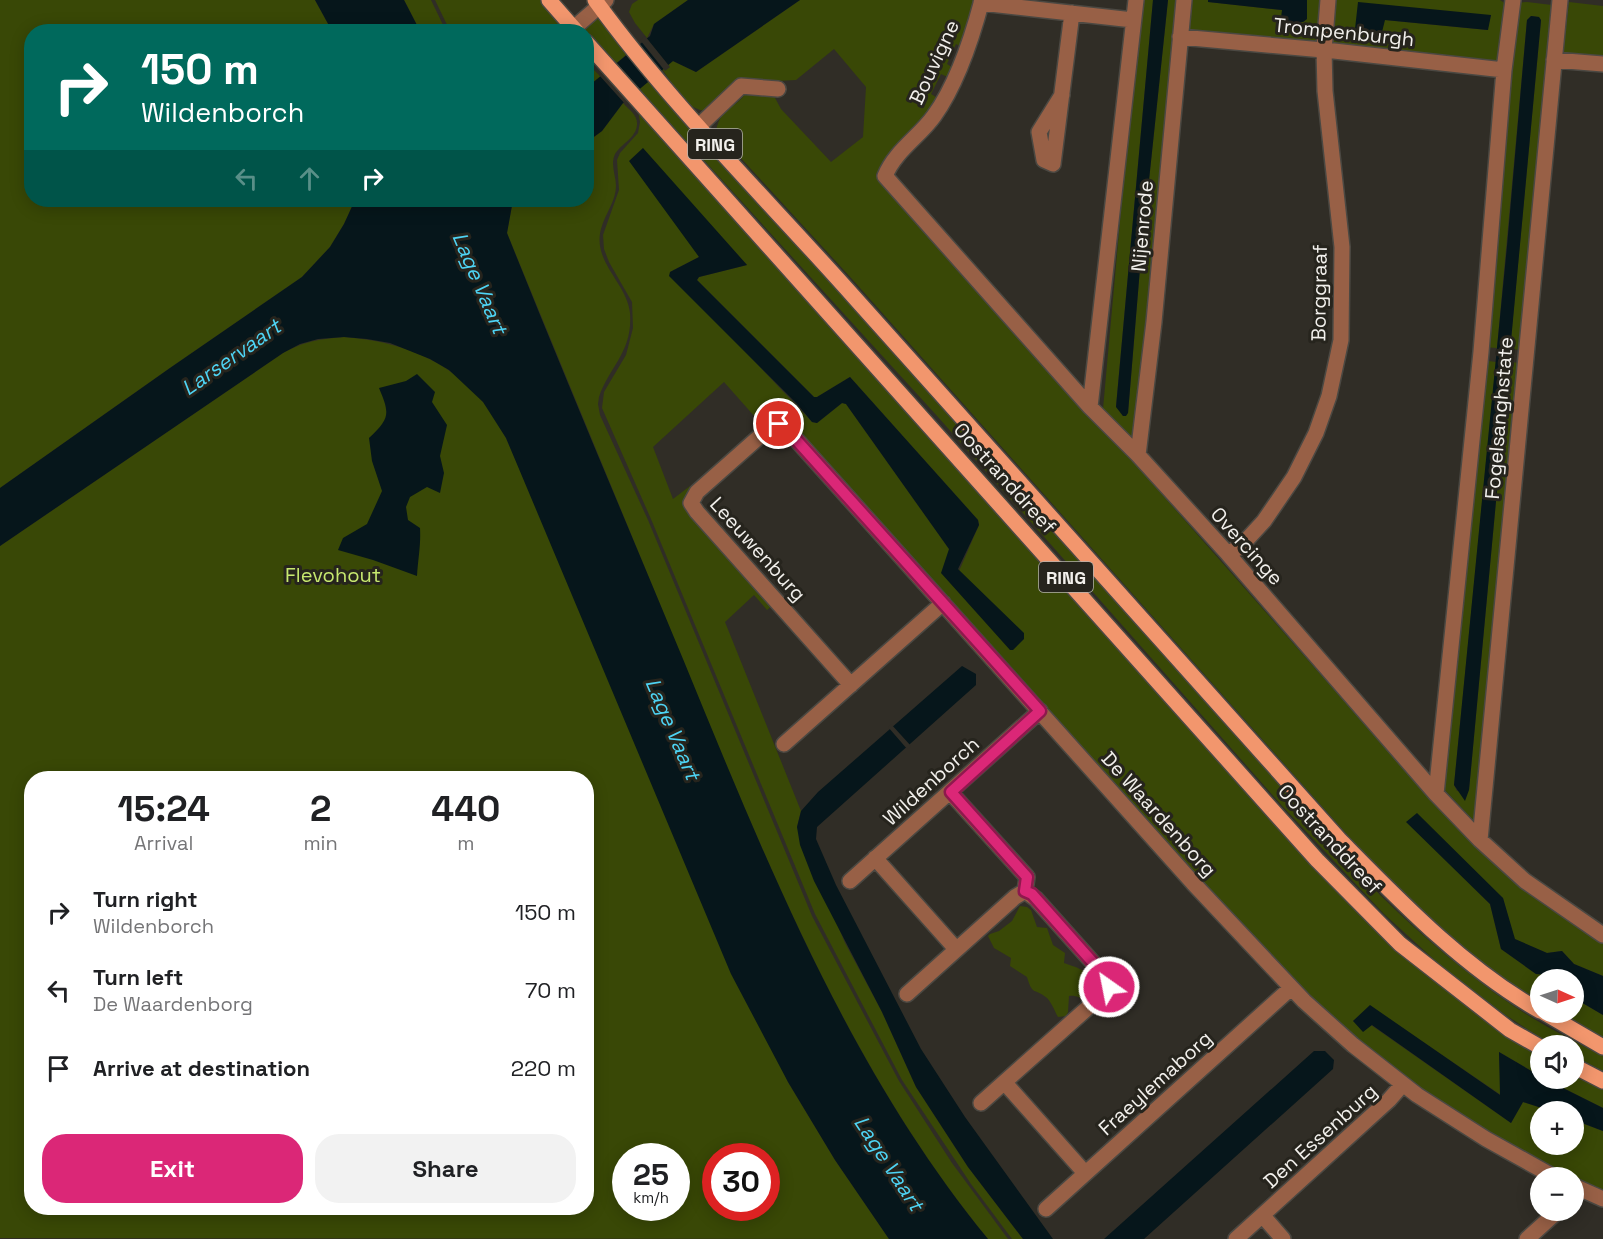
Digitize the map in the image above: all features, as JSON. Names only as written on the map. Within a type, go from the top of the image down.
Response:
[{"type":"main road","points":[[549,0],[571,24]]},
{"type":"main road","name":"Oostranddreef","points":[[600,2],[624,40],[699,126],[1339,839],[1416,918],[1470,963],[1530,1005]]},
{"type":"main road","name":"Oostranddreef","points":[[594,50],[1317,860],[1400,944],[1510,1030],[1530,1041]]},
{"type":"main road","name":"Oostranddreef","points":[[1561,1023],[1603,1047]]},
{"type":"main road","points":[[1584,1071],[1603,1081]]},
{"type":"street","name":"Nijenrode","points":[[1090,407],[1136,0]]},
{"type":"street","name":"Nijenrode","points":[[1138,455],[1154,322],[1184,0]]},
{"type":"street","name":"Borggraaf","points":[[1228,554],[1240,546],[1264,521],[1294,477],[1316,433],[1334,373],[1341,339],[1342,247],[1325,91],[1324,50],[1328,0]]},
{"type":"street","name":"Fogelsanghstate","points":[[1436,794],[1481,352],[1504,70],[1513,0]]},
{"type":"street","name":"Fogelsanghstate","points":[[1480,840],[1559,0]]},
{"type":"street","points":[[580,24],[600,2]]},
{"type":"street","points":[[982,2],[1133,20]]},
{"type":"street","name":"Bouvigne","points":[[890,164],[934,116],[952,82],[972,35],[982,2]]},
{"type":"street","points":[[1062,95],[1072,13]]},
{"type":"street","name":"Trompenburgh","points":[[1180,37],[1504,70]]},
{"type":"street","points":[[1554,60],[1603,64]]},
{"type":"street","points":[[699,126],[741,86],[778,89]]},
{"type":"street","name":"Overcinge","points":[[890,164],[885,176],[1090,407],[1138,455],[1228,554],[1436,794],[1480,840],[1526,881],[1602,932]]},
{"type":"street","name":"De Waardenborg","points":[[779,424],[785,427],[1193,883],[1292,988],[1353,1045],[1403,1084],[1477,1134],[1536,1167]]},
{"type":"street","name":"Leeuwenburg","points":[[779,424],[768,429],[697,492],[691,503],[696,512],[851,685]]},
{"type":"street","points":[[784,744],[943,603]]},
{"type":"street","name":"Wildenborch","points":[[850,881],[1040,711]]},
{"type":"street","points":[[951,792],[1027,877],[1025,891]]},
{"type":"street","points":[[875,858],[956,949]]},
{"type":"street","points":[[907,994],[1019,893],[1025,891]]},
{"type":"street","points":[[981,1104],[1101,996],[1109,986],[1104,975],[1036,899],[1025,891]]},
{"type":"street","name":"Fraeylemaborg","points":[[1046,1209],[1292,988]]},
{"type":"street","points":[[1005,1083],[1085,1173]]},
{"type":"street","name":"Den Essenburg","points":[[1236,1239],[1395,1095],[1403,1084]]},
{"type":"street","points":[[1584,1192],[1603,1199]]},
{"type":"street","name":"Den Essenburg","points":[[1263,1216],[1283,1239]]},
{"type":"street","points":[[1527,1239],[1547,1221]]},
{"type":"green space","points":[[0,0],[315,0],[328,24],[24,24],[24,207],[352,207],[330,247],[302,277],[0,488]]},
{"type":"green space","points":[[404,0],[431,0],[443,24],[416,24]]},
{"type":"green space","points":[[435,0],[541,0],[561,24],[447,24]]},
{"type":"green space","points":[[638,0],[688,0],[654,24],[647,38],[629,12],[632,4]]},
{"type":"green space","points":[[800,0],[977,0],[964,48],[956,44],[947,64],[955,69],[950,78],[941,74],[931,94],[939,99],[876,174],[1078,399],[1417,784],[1462,831],[1603,940],[1603,976],[1574,964],[1562,951],[1547,953],[1514,939],[1503,898],[1407,822],[1490,904],[1501,949],[1530,970],[1530,997],[1485,967],[1428,919],[1368,858],[852,279],[716,131],[722,116],[746,92],[774,96],[781,109],[831,162],[863,137],[866,87],[834,49],[796,80],[777,81],[776,84],[739,81],[706,111],[699,110],[686,101],[662,69],[673,61],[696,72]]},
{"type":"green space","points":[[1140,0],[1153,0],[1116,406],[1123,416],[1128,413],[1141,256],[1168,0],[1179,0],[1136,446],[1103,409]]},
{"type":"green space","points":[[1189,0],[1208,0],[1209,2],[1282,10],[1285,22],[1303,22],[1307,19],[1307,0],[1323,0],[1319,40],[1316,45],[1186,31]]},
{"type":"green space","points":[[1335,0],[1500,0],[1506,4],[1501,60],[1493,62],[1329,44]],"holes":[[[1491,15],[1487,30],[1385,20]]]},
{"type":"green space","points":[[1569,2],[1603,6],[1603,58],[1563,54]]},
{"type":"green space","points":[[1517,3],[1552,5],[1556,10],[1522,350],[1510,349],[1541,21],[1539,17],[1531,16],[1527,20],[1497,348],[1482,347]]},
{"type":"green space","points":[[600,17],[628,53],[616,64],[594,39],[594,24],[590,24]]},
{"type":"green space","points":[[594,70],[601,77],[594,82]]},
{"type":"green space","points":[[649,81],[1380,895],[1445,954],[1530,1017],[1530,1023],[1542,1023],[1564,1035],[1537,1035],[1504,1014],[1440,965],[1384,914],[1284,808],[938,417],[639,89]]},
{"type":"green space","points":[[623,103],[635,115],[637,125],[634,134],[615,154],[613,166],[616,192],[601,229],[601,252],[628,302],[630,327],[624,349],[599,397],[600,415],[648,520],[812,916],[899,1081],[952,1163],[1008,1239],[988,1239],[940,1176],[896,1109],[819,971],[721,753],[507,233],[512,207],[594,207],[594,137],[602,131]]},
{"type":"green space","points":[[638,111],[1305,858],[1416,964],[1476,1011],[1530,1048],[1530,1070],[1499,1052],[1501,1095],[1370,1006],[1353,1021],[1371,1025],[1511,1123],[1523,1102],[1530,1104],[1530,1155],[1584,1155],[1584,1124],[1603,1131],[1603,1193],[1584,1184],[1584,1167],[1544,1166],[1508,1146],[1400,1076],[1301,991],[785,419],[776,416],[763,426],[724,382],[653,447],[673,499],[690,486],[693,489],[684,501],[773,605],[767,610],[754,595],[725,622],[801,811],[797,827],[845,943],[882,1012],[916,1087],[968,1167],[1023,1239],[1012,1239],[971,1184],[902,1080],[815,914],[651,519],[602,408],[604,392],[626,355],[633,328],[632,302],[609,262],[604,249],[603,235],[619,190],[617,160],[620,153],[638,133],[640,122]],"holes":[[[642,148],[747,265],[699,277],[697,280],[814,397],[850,377],[978,520],[979,525],[959,571],[949,549],[846,404],[842,403],[817,423],[812,422],[670,272],[699,257]]]},
{"type":"green space","name":"Flevohout","points":[[344,337],[403,348],[439,364],[470,388],[484,403],[506,438],[788,1082],[835,1160],[889,1239],[0,1238],[0,546],[283,353],[306,343]]},
{"type":"green space","points":[[1481,360],[1496,362],[1454,785],[1457,791],[1469,790],[1509,362],[1521,363],[1474,821],[1443,788]]},
{"type":"green space","points":[[1020,906],[1031,910],[1037,927],[1047,928],[1053,945],[1065,953],[1064,963],[1086,972],[1091,980],[1092,993],[1088,996],[1083,998],[1069,996],[1066,1016],[1058,1017],[1049,1000],[1033,990],[1027,977],[1010,966],[1011,958],[994,948],[988,936],[1012,921]]},
{"type":"green space","points":[[1584,1004],[1603,1015],[1603,1040],[1572,1023],[1584,1023]]},
{"type":"green space","points":[[1584,1046],[1603,1056],[1603,1071],[1584,1061]]},
{"type":"green space","points":[[1584,1078],[1603,1088],[1603,1108],[1565,1089],[1584,1089]]},
{"type":"water","points":[[315,0],[404,0],[416,24],[328,24]]},
{"type":"water","points":[[688,0],[800,0],[696,72],[673,61],[623,103],[602,131],[594,137],[594,82],[650,36],[654,24]]},
{"type":"water","points":[[1153,0],[1168,0],[1141,256],[1128,413],[1123,416],[1116,407]]},
{"type":"water","points":[[1208,0],[1307,0],[1307,19],[1303,22],[1285,22],[1281,18],[1282,10],[1208,2]]},
{"type":"water","points":[[1358,2],[1491,15],[1488,30],[1385,20],[1382,32],[1355,29]]},
{"type":"water","points":[[1531,16],[1539,17],[1541,20],[1469,790],[1465,801],[1454,785],[1527,20]]},
{"type":"water","points":[[643,148],[747,265],[699,277],[697,280],[814,397],[850,377],[978,520],[979,525],[958,569],[1024,633],[1024,639],[1013,650],[1010,650],[941,573],[949,549],[846,404],[842,403],[817,423],[812,422],[798,405],[669,276],[670,272],[699,257],[629,161]]},
{"type":"water","points":[[352,207],[512,207],[507,233],[714,735],[779,886],[852,1034],[893,1105],[938,1173],[988,1239],[889,1239],[835,1160],[788,1082],[731,974],[506,438],[483,402],[449,370],[430,359],[390,343],[344,337],[318,339],[300,344],[283,353],[0,546],[0,488],[302,277],[330,247]]},
{"type":"water","points":[[417,374],[435,392],[432,402],[447,425],[440,456],[444,473],[440,493],[427,487],[410,497],[406,507],[408,520],[420,528],[417,576],[338,550],[343,538],[367,524],[382,491],[372,461],[369,438],[381,425],[386,415],[379,388],[406,381]]},
{"type":"water","points":[[962,666],[976,674],[976,685],[817,827],[816,839],[836,885],[921,1049],[965,1117],[1053,1239],[1023,1239],[968,1167],[916,1087],[882,1012],[814,881],[800,845],[797,827],[801,811],[818,792]]},
{"type":"water","points":[[1417,813],[1503,898],[1515,939],[1547,953],[1562,951],[1574,964],[1603,976],[1603,1015],[1584,1004],[1584,969],[1530,970],[1501,949],[1490,904],[1406,822]]},
{"type":"water","points":[[1370,1005],[1500,1095],[1499,1052],[1530,1070],[1530,1089],[1565,1089],[1603,1108],[1603,1131],[1584,1124],[1584,1101],[1530,1101],[1530,1104],[1523,1102],[1511,1123],[1372,1025],[1363,1032],[1353,1021]]},
{"type":"water","points":[[1314,1051],[1325,1051],[1334,1060],[1333,1069],[1144,1239],[1104,1239]]},
{"type":"pier","points":[[645,36],[670,67],[665,71],[640,40]]},
{"type":"pier","points":[[615,61],[642,91],[626,105],[599,75]]},
{"type":"pier","points":[[891,724],[911,746],[908,750],[888,727]]},
{"type":"route","points":[[779,424],[785,427],[1040,711],[951,792],[1027,877],[1025,891],[1032,894],[1104,975],[1109,982],[1109,987]]},
{"type":"water label","name":"Lage Vaart","points":[[480,283]]},
{"type":"water label","name":"Larservaart","points":[[231,357]]},
{"type":"water label","name":"Lage Vaart","points":[[673,729]]},
{"type":"water label","name":"Lage Vaart","points":[[889,1163]]}]
